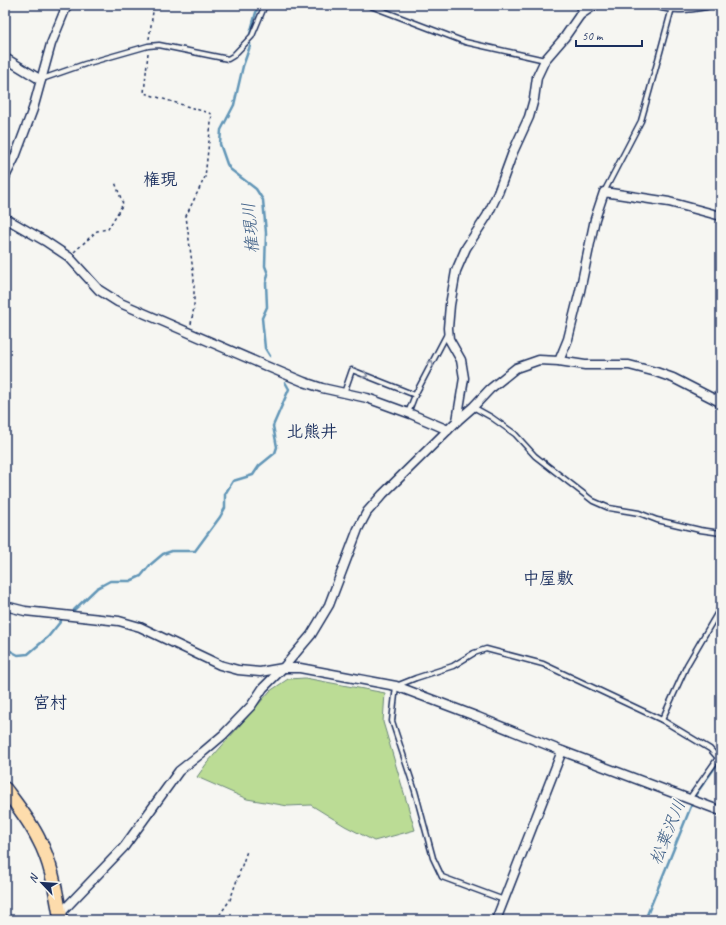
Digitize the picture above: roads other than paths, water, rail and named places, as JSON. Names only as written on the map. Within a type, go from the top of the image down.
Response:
[{"type":"main road","points":[[5,788],[40,840],[47,859],[59,918]]},
{"type":"street","points":[[5,177],[30,116],[51,44],[67,5]]},
{"type":"street","points":[[457,421],[464,378],[461,360],[449,339],[448,331],[450,305],[456,271],[466,248],[487,216],[498,193],[513,152],[529,117],[534,99],[537,77],[545,60],[564,38],[580,15],[584,5]]},
{"type":"street","points":[[580,15],[595,5]]},
{"type":"street","points":[[658,5],[672,8],[706,5]]},
{"type":"street","points":[[5,58],[41,80]]},
{"type":"street","points":[[560,361],[568,339],[595,219],[604,192],[669,202],[721,216]]},
{"type":"street","points":[[5,218],[69,257],[99,290],[118,302],[304,382],[322,388],[367,398],[408,412],[448,430]]},
{"type":"street","points":[[59,918],[124,846],[179,771],[223,735],[251,706],[263,688],[283,668],[311,635],[329,605],[366,512],[490,389],[516,368],[540,360],[560,361],[585,365],[629,365],[673,378],[716,400],[721,393]]},
{"type":"street","points":[[5,606],[26,611],[119,621],[140,627],[220,665],[238,670],[260,672],[283,668],[300,668],[396,686],[478,717],[562,752],[721,811]]},
{"type":"street","points":[[496,920],[562,752]]},
{"type":"lane","points":[[41,80],[84,64],[148,46],[159,45],[228,59],[233,56],[252,36],[265,5]]},
{"type":"lane","points":[[368,5],[465,42],[545,60]]},
{"type":"lane","points":[[604,192],[641,121],[672,8]]},
{"type":"lane","points":[[408,412],[414,395],[448,331]]},
{"type":"lane","points":[[344,393],[352,370],[414,395]]},
{"type":"lane","points":[[716,400],[721,411]]},
{"type":"lane","points":[[473,407],[491,417],[515,434],[535,456],[593,502],[609,508],[639,513],[657,520],[700,530],[721,533]]},
{"type":"lane","points":[[662,720],[687,665],[721,606]]},
{"type":"lane","points":[[504,900],[442,877],[433,858],[415,791],[392,721],[396,686],[453,666],[474,653],[486,649],[543,664],[662,720],[710,749],[718,758],[689,799]]},
{"type":"waterway","name":"権現川","points":[[250,34],[258,5]]},
{"type":"waterway","name":"権現川","points":[[250,43],[234,105],[221,130],[220,144],[230,169],[256,189],[263,200],[266,233],[265,266],[268,274],[266,283],[267,307],[262,318],[265,348],[270,356]]},
{"type":"waterway","name":"権現川","points":[[74,610],[97,588],[110,581],[130,581],[141,576],[150,565],[163,554],[172,551],[195,551],[225,508],[225,494],[233,481],[253,475],[259,466],[275,453],[277,447],[273,426],[289,389],[285,382]]},
{"type":"waterway","name":"権現川","points":[[5,648],[18,655],[28,654],[48,637],[61,621]]},
{"type":"waterway","name":"松葉沢川","points":[[645,920],[696,794],[721,759]]},
{"type":"district","name":"権現","points":[[160,179]]},
{"type":"district","name":"北熊井","points":[[312,431]]},
{"type":"district","name":"中屋敷","points":[[548,578]]},
{"type":"district","name":"宮村","points":[[50,702]]}]
